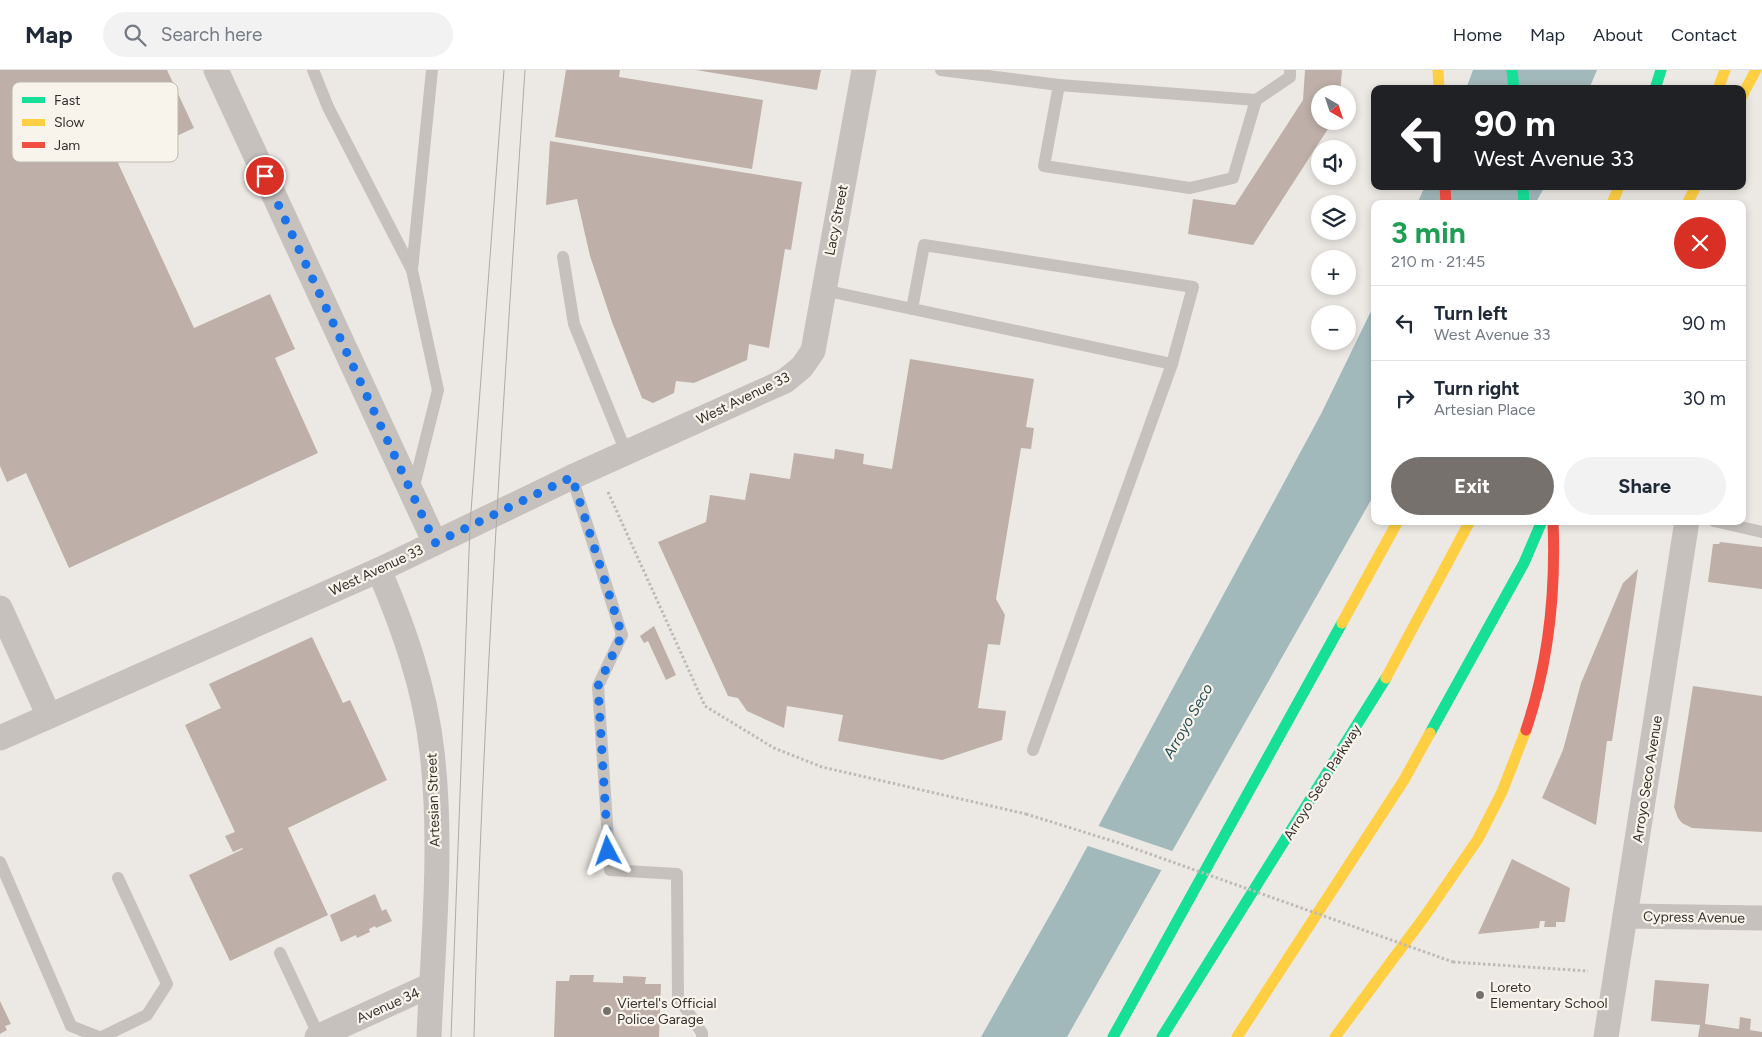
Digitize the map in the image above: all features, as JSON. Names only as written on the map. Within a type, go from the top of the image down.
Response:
[{"type":"highway","points":[[1438,70],[1439,85]]},
{"type":"highway","points":[[1512,70],[1514,85]]},
{"type":"highway","points":[[1656,85],[1661,70]]},
{"type":"highway","points":[[1719,85],[1725,70]]},
{"type":"highway","points":[[1746,89],[1756,70]]},
{"type":"highway","points":[[1113,1037],[1396,525]]},
{"type":"highway","name":"Arroyo Seco Parkway","points":[[1162,1037],[1375,698],[1468,525]]},
{"type":"highway","points":[[1237,1037],[1404,780],[1524,563],[1540,525]]},
{"type":"highway","points":[[1335,1037],[1440,896],[1484,829],[1516,760],[1537,702],[1549,641],[1553,590],[1554,525]]},
{"type":"street","points":[[216,70],[435,543]]},
{"type":"street","name":"Lacy Street","points":[[802,368],[813,351],[864,70]]},
{"type":"street","name":"West Avenue 33","points":[[0,738],[379,570],[572,477],[784,381],[802,368]]},
{"type":"street","name":"Arroyo Seco Avenue","points":[[1606,1037],[1686,525]]},
{"type":"street","name":"Artesian Street","points":[[379,570],[403,628],[420,686],[432,752],[436,905],[429,1037]]},
{"type":"street","points":[[0,608],[49,716]]},
{"type":"street","name":"Cypress Avenue","points":[[1625,916],[1762,918]]},
{"type":"street","name":"Avenue 34","points":[[318,1036],[431,985]]},
{"type":"lane","points":[[313,70],[328,107],[412,270],[438,390],[413,492]]},
{"type":"lane","points":[[412,270],[432,70]]},
{"type":"lane","points":[[941,70],[1059,85],[1256,100],[1290,77],[1290,70]]},
{"type":"lane","points":[[1059,85],[1044,166],[1190,188],[1233,178],[1256,100]]},
{"type":"lane","points":[[912,309],[924,245],[1193,288],[1172,364],[1033,750]]},
{"type":"lane","points":[[563,257],[574,324],[626,452]]},
{"type":"lane","points":[[823,290],[1172,364]]},
{"type":"lane","points":[[572,477],[622,635],[598,686],[610,870],[677,874],[678,997],[702,1033],[702,1037]]},
{"type":"lane","points":[[1731,525],[1762,532]]},
{"type":"lane","points":[[0,862],[70,1026],[101,1037],[147,1015],[167,984],[118,878]]},
{"type":"lane","points":[[280,954],[318,1036]]},
{"type":"path","points":[[596,466],[705,706],[774,748],[822,767],[1026,814],[1119,843],[1453,962],[1616,974]]},
{"type":"water","points":[[1473,70],[1597,70],[1591,85],[1467,85]]},
{"type":"water","points":[[1423,190],[1543,190],[1537,200],[1419,200]]},
{"type":"water","name":"Arroyo Seco","points":[[1371,311],[1371,500],[1067,1037],[981,1037],[1059,899],[1321,414],[1352,350],[1356,350],[1356,342]]},
{"type":"pier","points":[[1096,825],[1175,852],[1164,871],[1085,845]]},
{"type":"building","points":[[0,70],[167,70],[173,82],[12,82],[12,162],[120,162],[118,163],[194,328],[270,294],[295,349],[275,358],[318,453],[69,568],[26,473],[7,482],[0,466]]},
{"type":"building","points":[[566,70],[620,70],[619,77],[763,100],[752,169],[555,137]]},
{"type":"building","points":[[696,70],[821,70],[817,90]]},
{"type":"building","points":[[1305,70],[1342,70],[1341,85],[1311,85],[1311,130],[1327,130],[1321,140],[1311,140],[1311,155],[1253,245],[1188,234],[1193,199],[1235,205],[1303,100]]},
{"type":"building","points":[[178,94],[194,128],[178,135]]},
{"type":"building","points":[[550,141],[802,182],[791,250],[785,249],[769,348],[749,344],[747,360],[694,383],[676,381],[674,393],[653,403],[642,398],[612,322],[590,256],[577,199],[546,205]]},
{"type":"building","points":[[910,359],[1034,379],[1026,427],[1034,428],[1031,449],[1021,448],[996,599],[1005,615],[1000,645],[988,644],[978,708],[1006,711],[1002,740],[942,760],[838,741],[843,715],[787,706],[784,728],[747,711],[738,698],[728,696],[658,542],[706,522],[710,495],[745,500],[750,473],[790,479],[794,453],[834,459],[835,449],[864,454],[863,464],[892,469]]},
{"type":"building","points":[[1720,542],[1762,547],[1762,589],[1708,582],[1713,544],[1719,544]]},
{"type":"building","points":[[1638,569],[1612,741],[1607,741],[1596,825],[1542,798],[1563,750],[1581,683],[1623,583]]},
{"type":"building","points":[[654,626],[676,675],[666,680],[648,641],[644,643],[640,636]]},
{"type":"building","points":[[312,637],[343,703],[350,700],[387,780],[288,828],[328,915],[230,961],[189,875],[243,849],[233,852],[225,836],[235,832],[185,725],[221,708],[209,684]]},
{"type":"building","points":[[1693,686],[1762,696],[1762,832],[1692,828],[1682,823],[1678,818],[1674,807]]},
{"type":"building","points":[[1512,859],[1570,888],[1565,922],[1556,922],[1556,927],[1544,927],[1545,921],[1540,921],[1539,928],[1478,934]]},
{"type":"building","points":[[375,894],[382,911],[386,909],[392,921],[376,928],[375,926],[369,929],[370,932],[357,938],[356,935],[341,942],[330,915]]},
{"type":"building","name":"Viertel's Official Police Garage","points":[[570,975],[594,975],[593,982],[623,983],[623,976],[646,977],[645,984],[661,984],[659,1037],[554,1037],[556,981],[569,981]]},
{"type":"building","points":[[1655,980],[1709,984],[1705,1024],[1739,1029],[1740,1017],[1751,1019],[1750,1030],[1762,1032],[1762,1037],[1698,1037],[1700,1025],[1651,1021]]},
{"type":"building","points":[[0,1001],[11,1024],[5,1026],[7,1030],[0,1034]]},
{"type":"tram line","points":[[451,1037],[470,525],[504,70]]},
{"type":"tram line","points":[[474,1037],[488,674],[525,70]]},
{"type":"traffic: fast","points":[[1512,70],[1514,85]]},
{"type":"traffic: fast","points":[[1656,85],[1661,70]]},
{"type":"traffic: fast","points":[[1523,190],[1524,200]]},
{"type":"traffic: fast","points":[[1430,733],[1524,563],[1540,525]]},
{"type":"traffic: fast","points":[[1113,1037],[1342,623]]},
{"type":"traffic: fast","points":[[1162,1037],[1386,678]]},
{"type":"traffic: slow","points":[[1438,70],[1439,85]]},
{"type":"traffic: slow","points":[[1719,85],[1725,70]]},
{"type":"traffic: slow","points":[[1746,89],[1756,70]]},
{"type":"traffic: slow","points":[[1614,200],[1617,190]]},
{"type":"traffic: slow","points":[[1689,200],[1694,190]]},
{"type":"traffic: slow","points":[[1342,623],[1396,525]]},
{"type":"traffic: slow","points":[[1386,678],[1468,525]]},
{"type":"traffic: slow","points":[[1335,1037],[1425,916],[1478,839],[1502,792],[1526,730]]},
{"type":"traffic: slow","points":[[1237,1037],[1404,780],[1430,733]]},
{"type":"traffic: jam","points":[[1445,190],[1446,200]]},
{"type":"traffic: jam","points":[[1526,730],[1540,679],[1549,627],[1552,601],[1553,525]]},
{"type":"place","name":"Loreto Elementary School","points":[[1480,995]]},
{"type":"place","name":"Viertel's Official Police Garage","points":[[607,1011]]},
{"type":"route","points":[[265,176],[435,543],[572,477],[622,635],[598,686],[608,851]]}]
